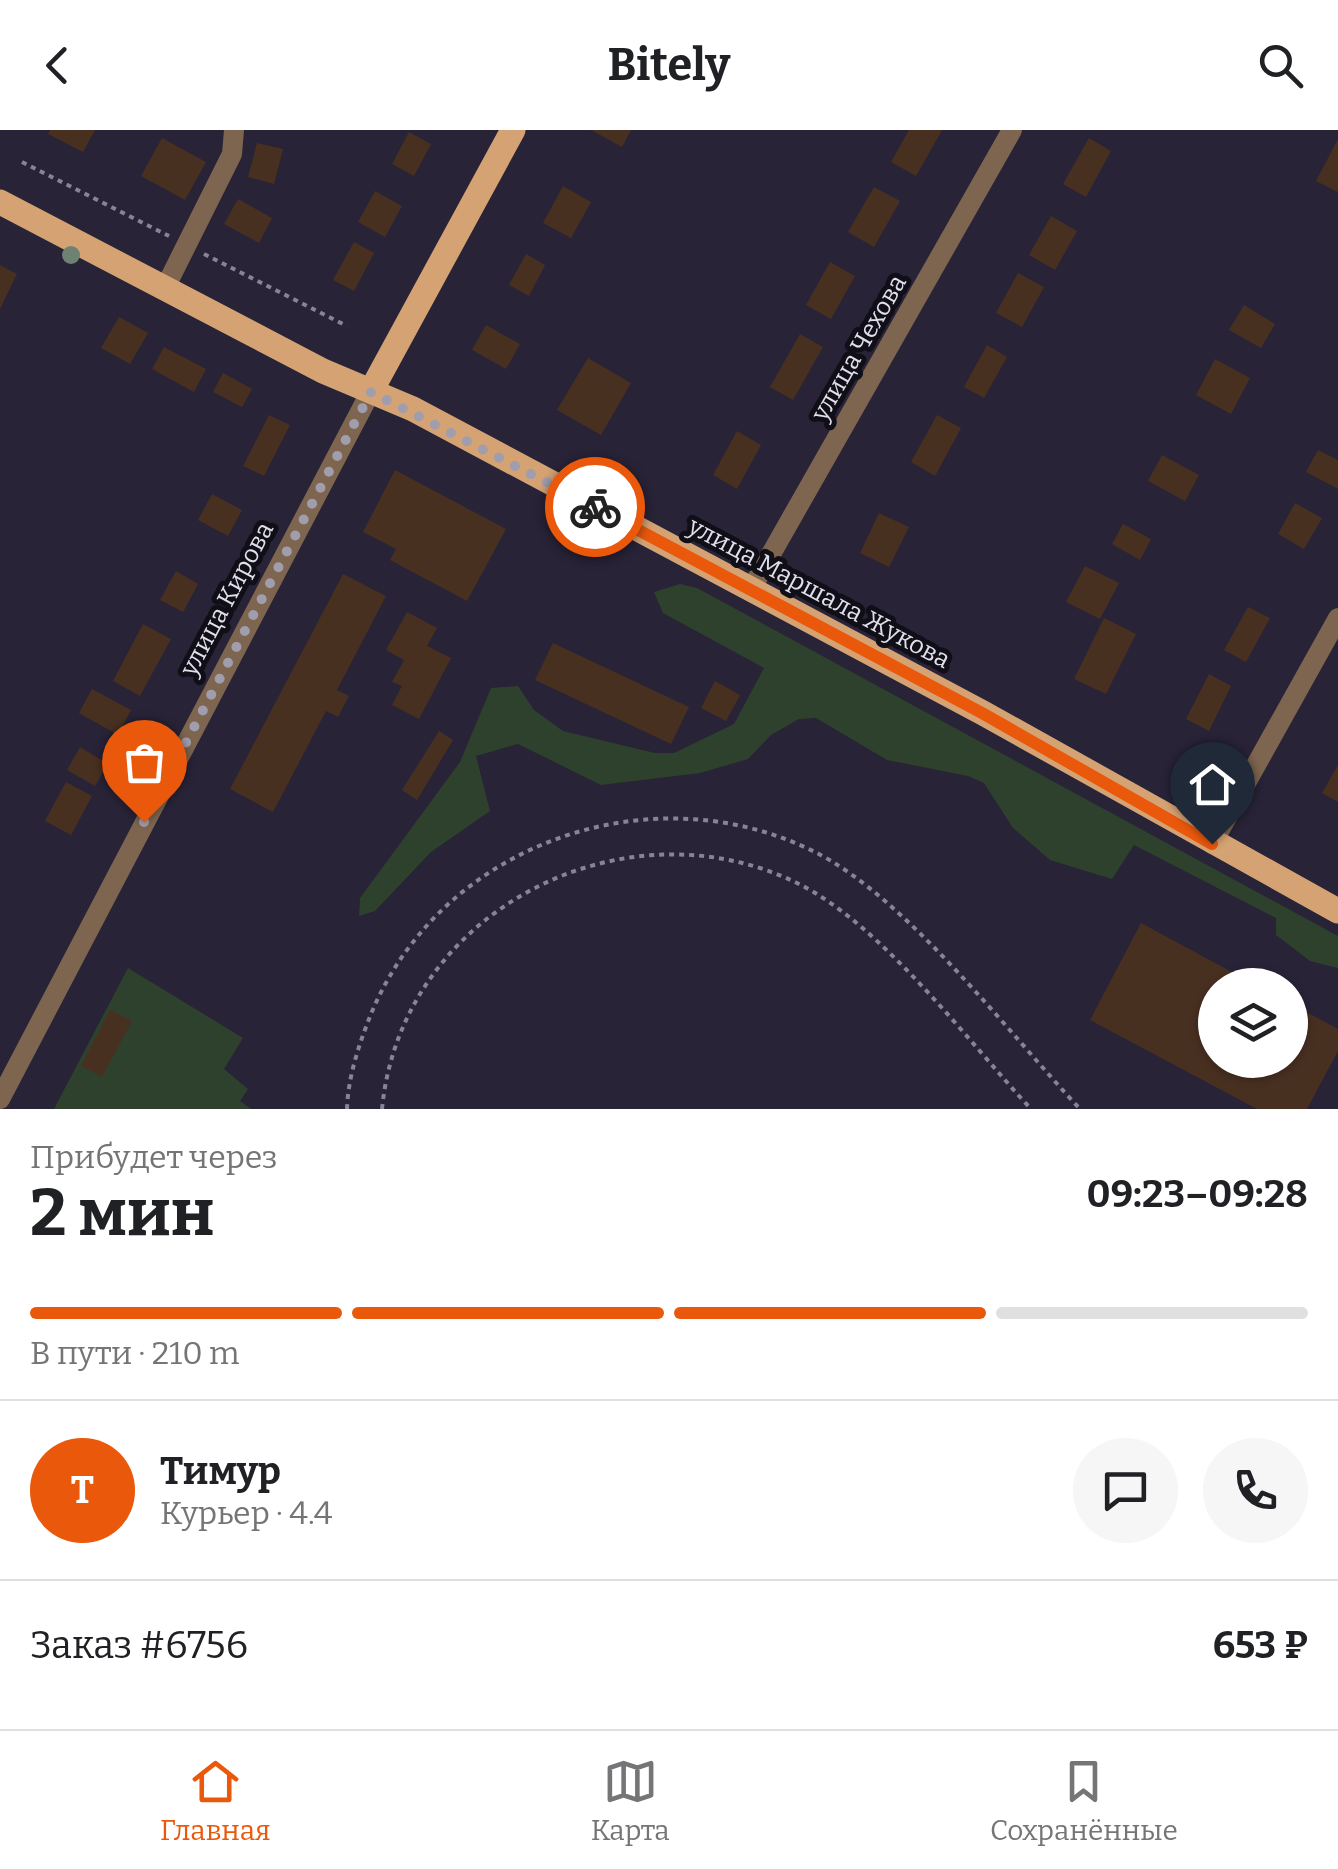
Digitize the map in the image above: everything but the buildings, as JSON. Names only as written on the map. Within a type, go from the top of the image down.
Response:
[{"type":"main road","name":"улица Кирова","points":[[371,392],[513,130]]},
{"type":"main road","name":"улица Маршала Жукова","points":[[0,202],[371,392],[412,409],[982,713],[1338,911]]},
{"type":"street","points":[[166,288],[232,154],[234,130]]},
{"type":"street","name":"улица Чехова","points":[[750,590],[1012,130]]},
{"type":"street","name":"улица Кирова","points":[[0,1099],[371,392]]},
{"type":"street","points":[[1212,844],[1338,618]]},
{"type":"path","points":[[347,1109],[359,1044],[380,992],[410,944],[447,903],[492,869],[542,842],[596,825],[651,817],[708,819],[763,831],[815,852],[863,882],[905,921],[1080,1109]]},
{"type":"path","points":[[382,1109],[393,1055],[412,1008],[439,966],[472,929],[511,899],[556,875],[603,860],[653,853],[703,854],[752,865],[799,884],[841,910],[880,946],[1031,1109]]},
{"type":"green space","points":[[680,584],[697,588],[1338,936],[1338,968],[1310,961],[1276,935],[1276,918],[1134,845],[1112,879],[1050,860],[1013,828],[984,783],[968,776],[887,760],[816,718],[799,719],[771,735],[748,759],[700,773],[601,785],[518,744],[476,756],[490,811],[431,852],[375,911],[359,916],[360,898],[460,762],[491,688],[518,686],[534,710],[563,731],[655,753],[674,753],[734,724],[764,668],[663,613],[654,592]]},
{"type":"green space","points":[[128,968],[243,1038],[224,1069],[248,1089],[240,1101],[251,1109],[54,1109]]},
{"type":"way so far","points":[[144,822],[371,392],[412,409],[595,507]]},
{"type":"route","points":[[595,507],[982,713],[1212,844]]}]
